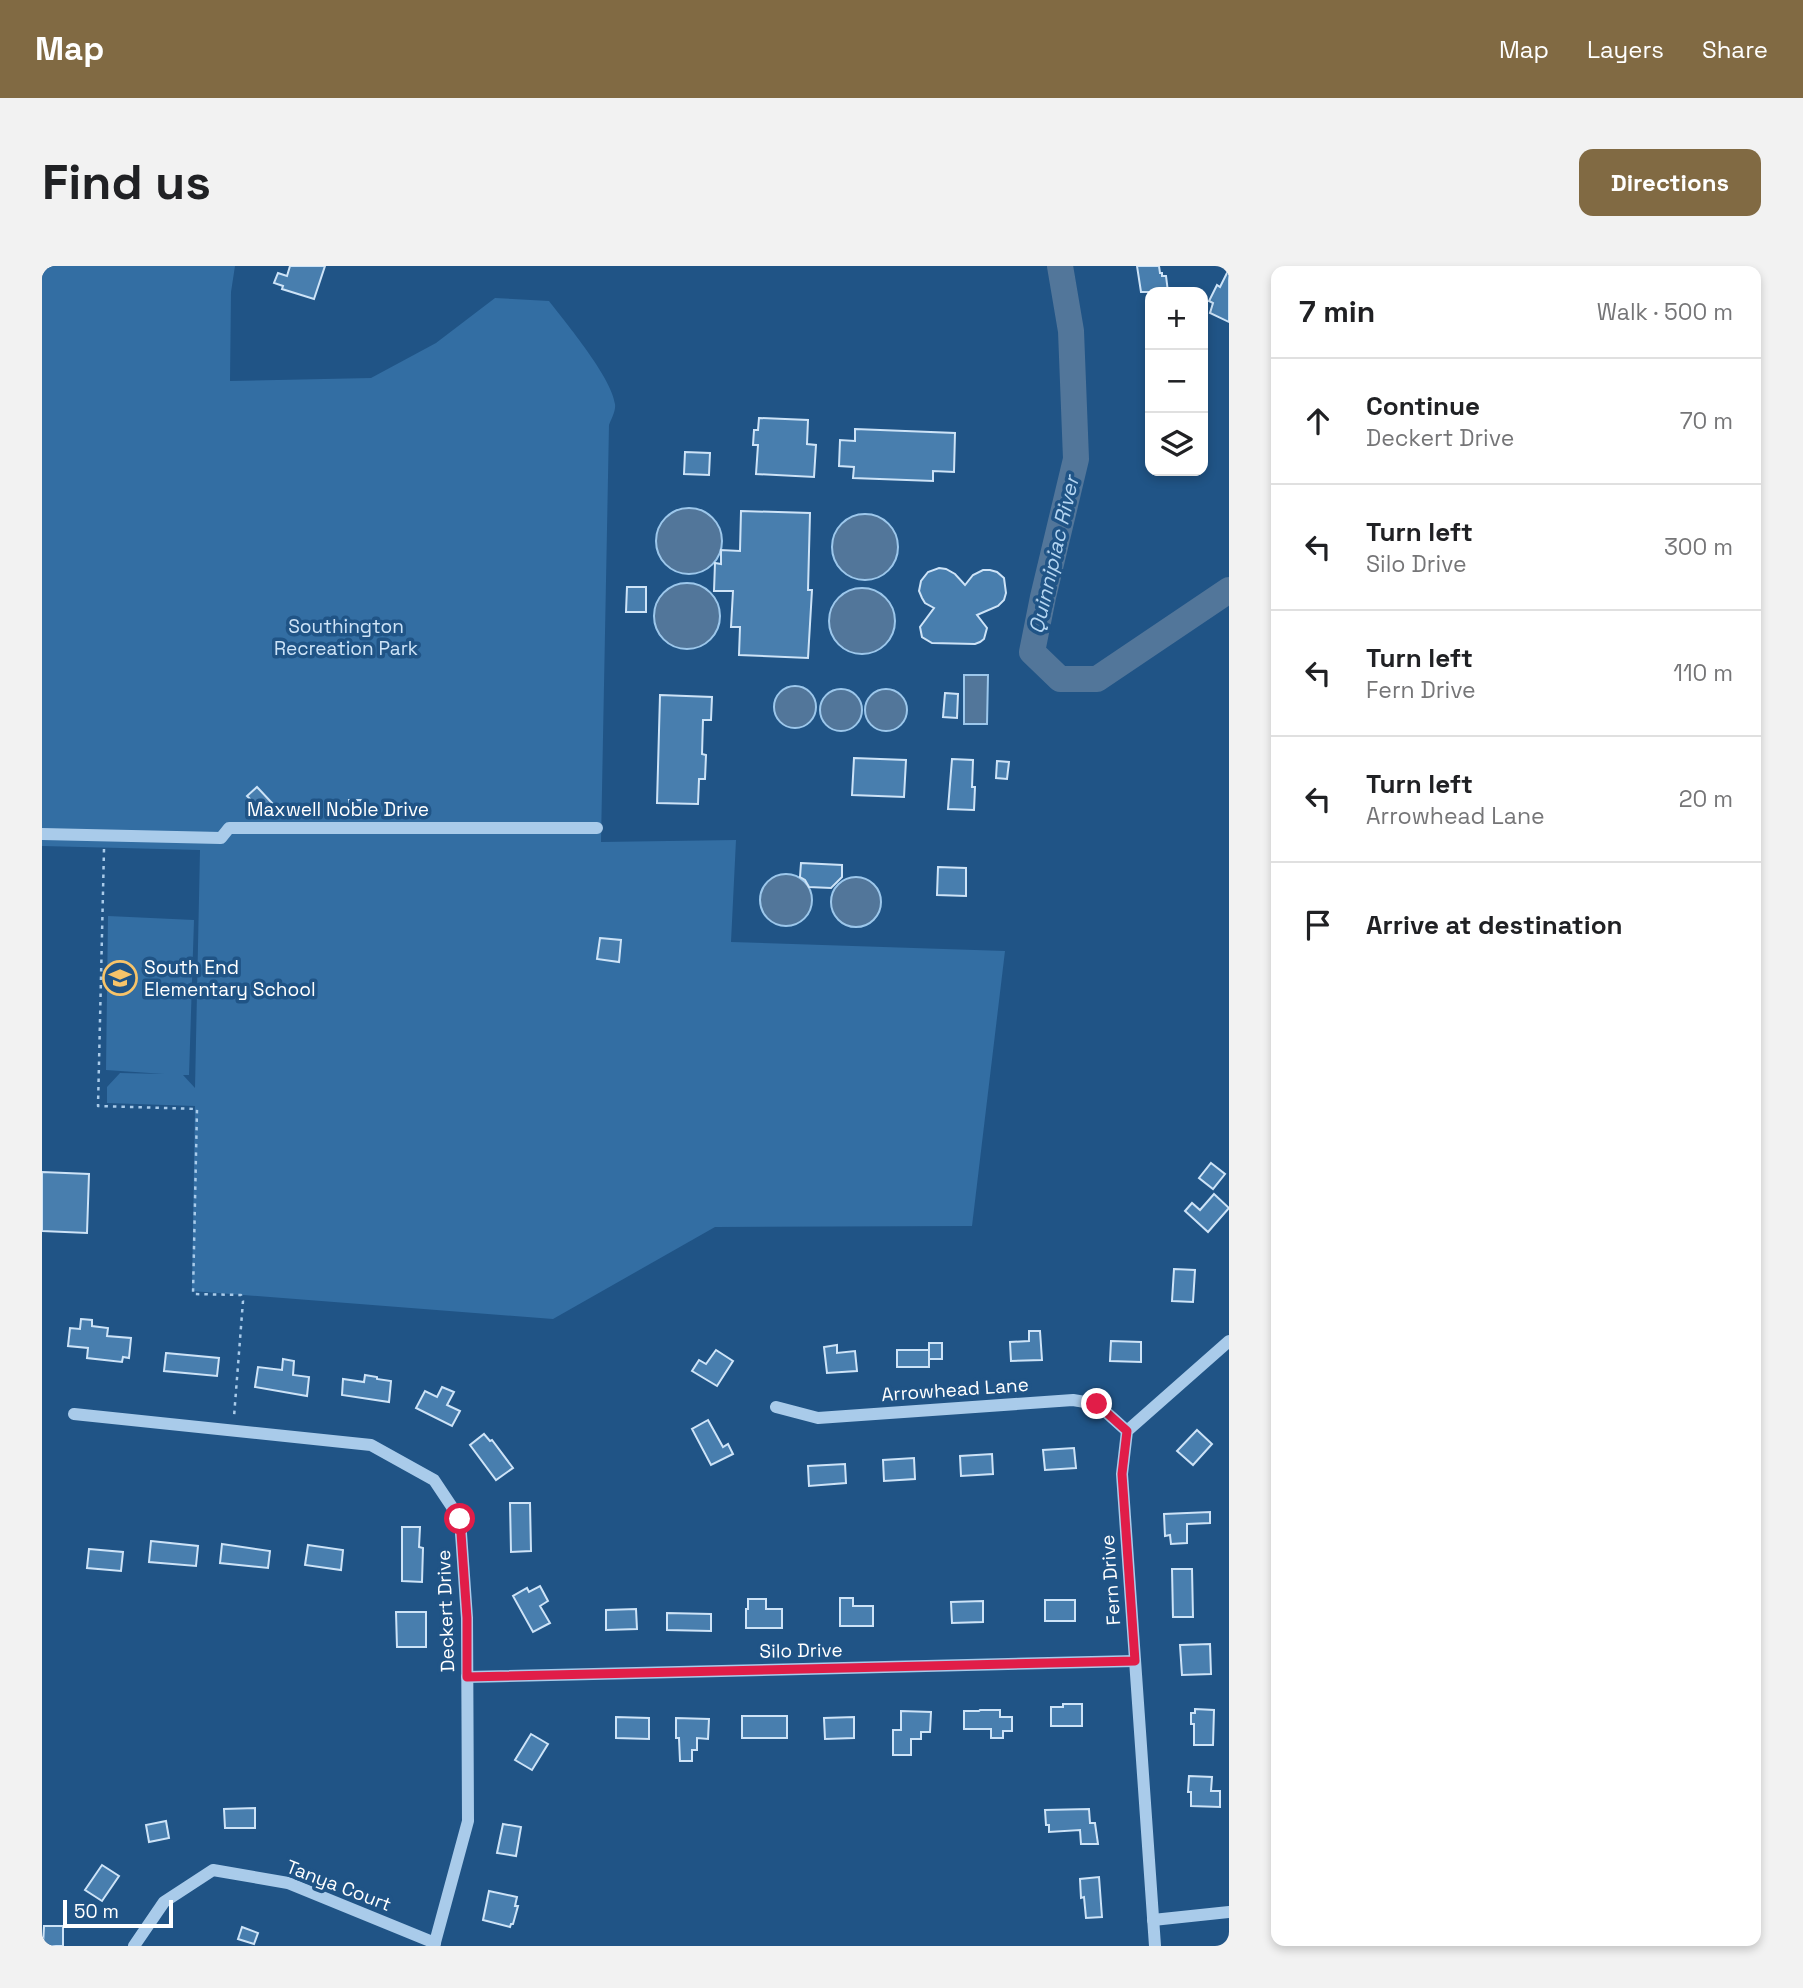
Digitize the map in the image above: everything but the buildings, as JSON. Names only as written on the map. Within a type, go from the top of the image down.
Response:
[{"type":"street","name":"Maxwell Noble Drive","points":[[42,834],[221,838],[229,828],[597,828]]},
{"type":"street","points":[[1127,1431],[1229,1341]]},
{"type":"street","name":"Arrowhead Lane","points":[[776,1406],[818,1418],[1073,1400],[1097,1404],[1127,1431]]},
{"type":"street","name":"Deckert Drive","points":[[74,1414],[371,1445],[434,1480],[460,1519],[467,1618],[468,1821],[435,1945]]},
{"type":"street","name":"Fern Drive","points":[[1127,1431],[1122,1474],[1155,1946]]},
{"type":"street","name":"Silo Drive","points":[[467,1677],[1135,1661]]},
{"type":"street","name":"Tanya Court","points":[[134,1946],[164,1902],[213,1870],[288,1883],[435,1945]]},
{"type":"street","points":[[1153,1920],[1229,1912]]},
{"type":"path","points":[[104,836],[98,1106],[197,1109],[193,1294],[241,1295],[243,1301],[233,1431]]},
{"type":"green space","name":"Southington Recreation Park","points":[[42,266],[235,266],[231,292],[230,381],[371,378],[436,343],[495,298],[549,301],[577,336],[606,380],[615,404],[609,425],[601,842],[736,840],[731,942],[1005,951],[972,1226],[715,1227],[553,1319],[192,1291],[195,1106],[107,1103],[107,1087],[120,1073],[164,1074],[106,1070],[108,916],[194,920],[189,1075],[183,1075],[195,1088],[200,850],[42,846]]},
{"type":"shaded area","points":[[689,508],[712,518],[722,541],[712,564],[689,574],[666,564],[656,541],[666,518]]},
{"type":"shaded area","points":[[865,514],[888,524],[898,547],[888,570],[865,580],[842,570],[832,547],[842,524]]},
{"type":"shaded area","points":[[687,583],[710,593],[720,616],[710,639],[687,649],[664,639],[654,616],[664,593]]},
{"type":"shaded area","points":[[862,588],[885,598],[895,621],[885,644],[862,654],[839,644],[829,621],[839,598]]},
{"type":"shaded area","points":[[964,675],[988,675],[987,724],[964,724]]},
{"type":"shaded area","points":[[795,686],[810,692],[816,707],[810,722],[795,728],[780,722],[774,707],[780,692]]},
{"type":"shaded area","points":[[841,689],[856,695],[862,710],[856,725],[841,731],[826,725],[820,710],[826,695]]},
{"type":"shaded area","points":[[886,689],[901,695],[907,710],[901,725],[886,731],[871,725],[865,710],[871,695]]},
{"type":"shaded area","points":[[786,874],[805,881],[812,900],[805,919],[786,926],[767,919],[760,900],[767,881]]},
{"type":"shaded area","points":[[856,877],[874,884],[881,902],[874,920],[856,927],[838,920],[831,902],[838,884]]},
{"type":"waterway","name":"Quinnipiac River","points":[[1060,266],[1071,331],[1076,459],[1032,652],[1060,679],[1097,679],[1229,590]]},
{"type":"place","name":"South End Elementary School","points":[[120,978]]},
{"type":"route","points":[[460,1519],[467,1618],[467,1677],[1135,1661],[1122,1474],[1127,1431],[1097,1404]]}]
